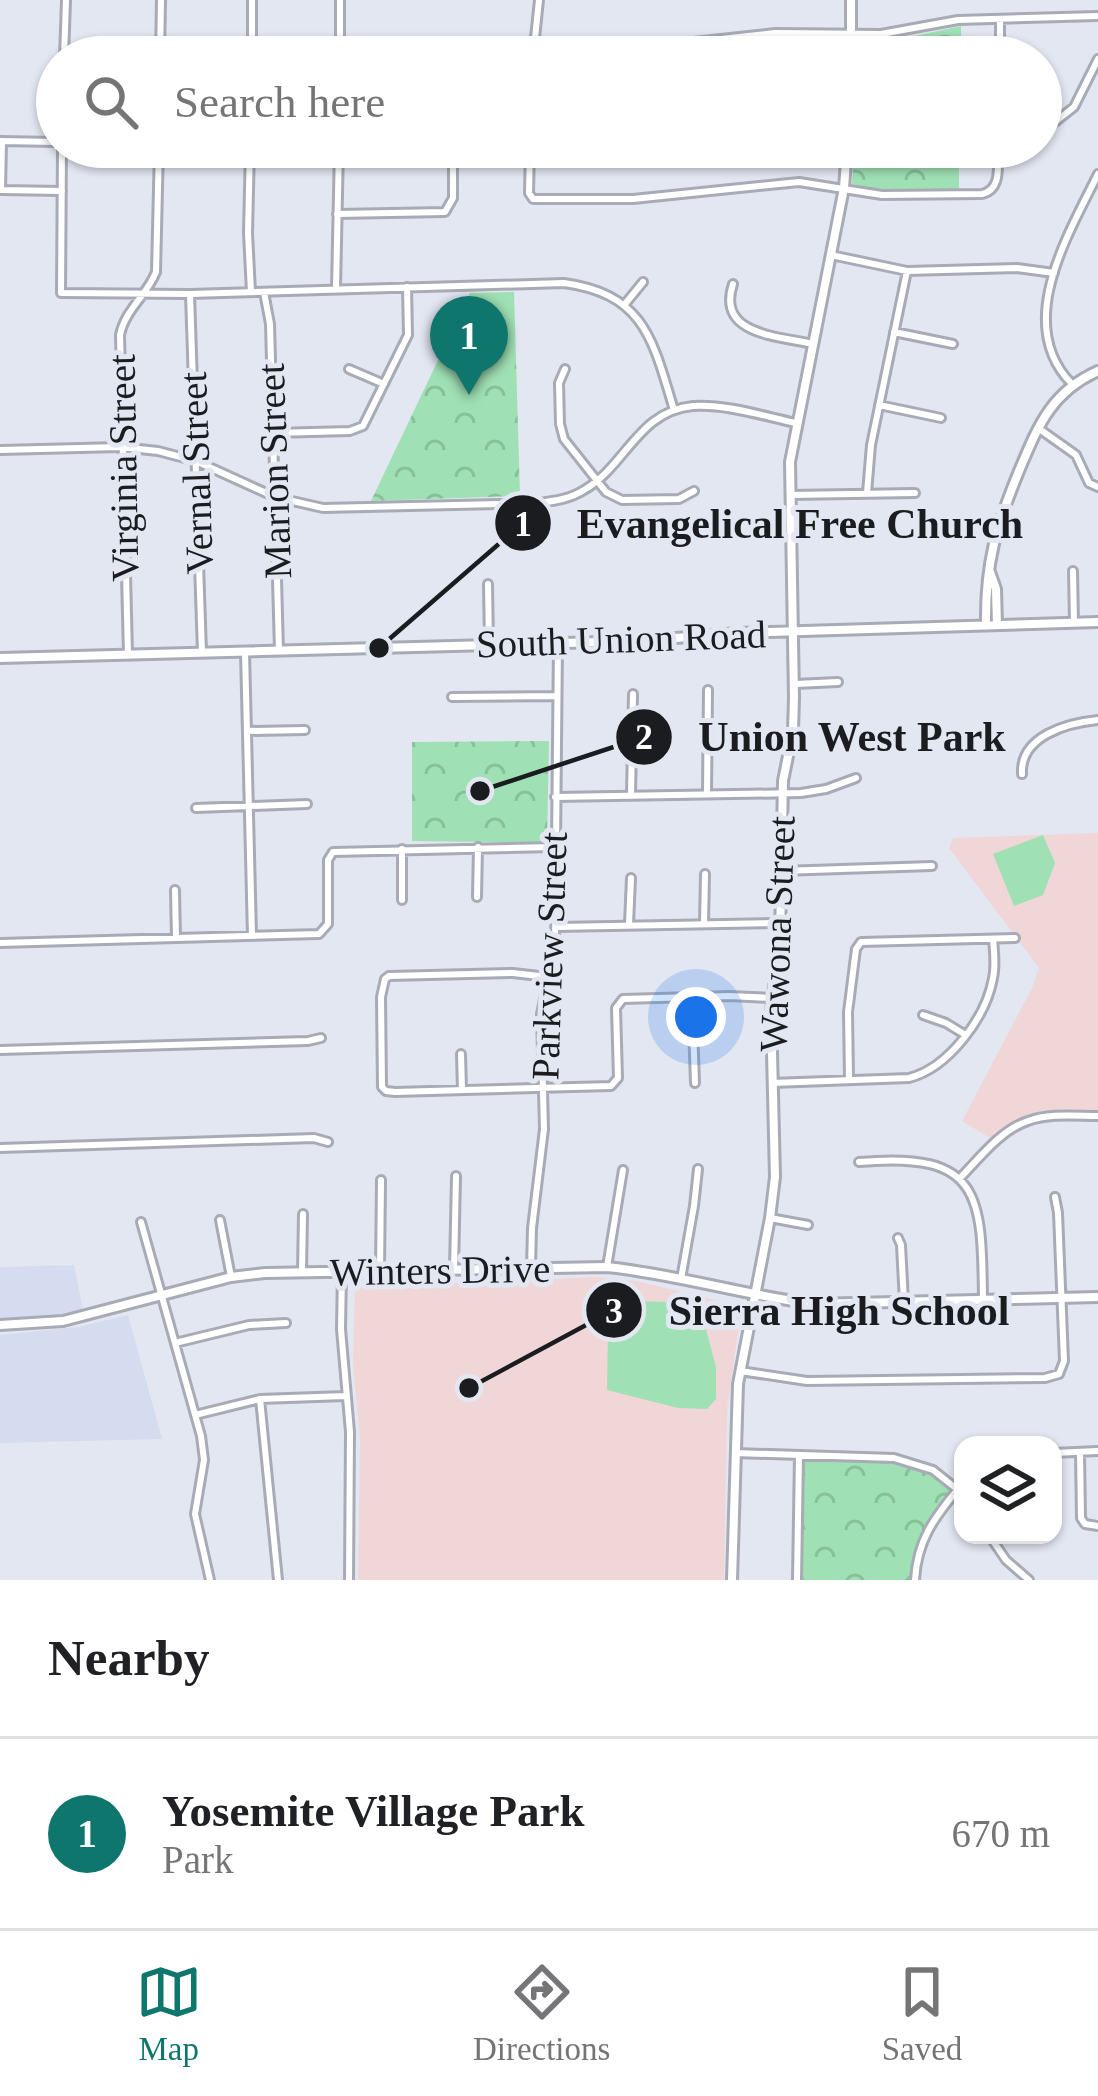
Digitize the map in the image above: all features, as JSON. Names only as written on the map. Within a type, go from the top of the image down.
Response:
[{"type":"street","points":[[65,36],[66,0]]},
{"type":"street","points":[[160,36],[161,0]]},
{"type":"street","points":[[252,0],[252,36]]},
{"type":"street","points":[[340,0],[340,36]]},
{"type":"street","points":[[535,36],[539,0]]},
{"type":"street","points":[[851,0],[851,33]]},
{"type":"street","points":[[748,36],[881,34],[958,20],[1098,16]]},
{"type":"street","points":[[1000,19],[1000,36]]},
{"type":"street","points":[[1062,116],[1074,106],[1098,59]]},
{"type":"street","points":[[36,143],[1,141],[1,190],[62,191]]},
{"type":"street","points":[[61,168],[61,292],[190,294],[563,283],[596,289],[625,304],[646,331],[674,410]]},
{"type":"street","name":"Virginia Street","points":[[128,655],[120,334],[156,272],[158,168]]},
{"type":"street","points":[[250,168],[251,292]]},
{"type":"street","points":[[336,290],[338,168]]},
{"type":"street","points":[[337,214],[445,212],[453,198],[453,168]]},
{"type":"street","points":[[530,168],[531,198],[537,201],[616,200],[799,182],[882,195],[982,194],[993,190],[997,168]]},
{"type":"street","name":"Wawona Street","points":[[732,1580],[740,1371],[775,1177],[772,998],[780,948],[782,794],[793,731],[794,684],[790,462],[845,168]]},
{"type":"street","points":[[1072,384],[1052,360],[1045,319],[1064,243],[1098,174]]},
{"type":"street","points":[[831,255],[907,271],[1017,268],[1054,273]]},
{"type":"street","points":[[867,493],[871,445],[907,271]]},
{"type":"street","points":[[625,304],[643,282]]},
{"type":"street","points":[[733,284],[728,303],[731,313],[746,327],[813,344]]},
{"type":"street","points":[[273,433],[357,430],[368,420],[408,334],[407,287]]},
{"type":"street","name":"Marion Street","points":[[264,292],[270,324],[279,651]]},
{"type":"street","name":"Vernal Street","points":[[190,294],[202,653]]},
{"type":"street","points":[[895,332],[953,344]]},
{"type":"street","points":[[350,369],[384,384]]},
{"type":"street","points":[[565,370],[559,382],[564,439],[606,492],[622,500],[679,499],[694,491]]},
{"type":"street","points":[[991,625],[995,589],[989,571],[997,525],[1038,428],[1072,384],[1098,371]]},
{"type":"street","points":[[0,451],[120,447],[158,451],[196,461],[275,497],[323,508],[538,503],[577,494],[596,482],[642,429],[674,410],[711,406],[796,424]]},
{"type":"street","points":[[880,406],[941,418]]},
{"type":"street","points":[[1038,428],[1072,451],[1089,483],[1098,487]]},
{"type":"street","points":[[790,495],[915,493]]},
{"type":"street","points":[[1073,571],[1074,623]]},
{"type":"street","points":[[488,584],[489,645]]},
{"type":"street","name":"South Union Road","points":[[0,658],[1098,622]]},
{"type":"street","name":"Parkview Street","points":[[531,1268],[543,1150],[541,1014],[555,946],[558,643]]},
{"type":"street","points":[[244,652],[252,936]]},
{"type":"street","points":[[794,684],[838,682]]},
{"type":"street","points":[[707,794],[708,690]]},
{"type":"street","points":[[631,796],[633,694]]},
{"type":"street","points":[[452,697],[556,696]]},
{"type":"street","points":[[1022,775],[1023,758],[1039,740],[1072,724],[1098,720]]},
{"type":"street","points":[[247,731],[305,730]]},
{"type":"street","points":[[555,797],[782,794],[826,789],[856,778]]},
{"type":"street","points":[[196,808],[307,804]]},
{"type":"street","points":[[477,897],[478,847]]},
{"type":"street","points":[[0,943],[323,932],[328,924],[328,866],[333,852],[554,847]]},
{"type":"street","points":[[402,900],[403,849]]},
{"type":"street","points":[[781,872],[932,866]]},
{"type":"street","points":[[704,923],[705,874]]},
{"type":"street","points":[[629,924],[631,878]]},
{"type":"street","points":[[175,890],[176,938]]},
{"type":"street","points":[[555,927],[780,923]]},
{"type":"street","points":[[849,1079],[848,1012],[860,942],[1015,938]]},
{"type":"street","points":[[772,1083],[892,1079],[922,1074],[940,1064],[980,1011],[991,988],[993,939]]},
{"type":"street","points":[[548,977],[513,973],[389,976],[381,997],[382,1087],[389,1092],[610,1087],[618,1078],[616,1009],[623,999],[772,998]]},
{"type":"street","points":[[692,998],[695,1083]]},
{"type":"street","points":[[923,1015],[964,1034]]},
{"type":"street","points":[[0,1050],[322,1038]]},
{"type":"street","points":[[461,1054],[462,1090]]},
{"type":"street","points":[[959,1179],[1003,1136],[1030,1120],[1098,1116]]},
{"type":"street","points":[[0,1148],[314,1138],[328,1142]]},
{"type":"street","points":[[859,1162],[921,1161],[959,1179],[980,1218],[983,1300]]},
{"type":"street","points":[[681,1279],[698,1168]]},
{"type":"street","points":[[607,1267],[623,1170]]},
{"type":"street","points":[[454,1270],[456,1176]]},
{"type":"street","points":[[380,1272],[381,1180]]},
{"type":"street","points":[[740,1371],[782,1379],[852,1382],[1046,1378],[1061,1372],[1055,1197]]},
{"type":"street","points":[[302,1272],[303,1214]]},
{"type":"street","points":[[770,1218],[808,1225]]},
{"type":"street","points":[[220,1220],[231,1277]]},
{"type":"street","points":[[141,1222],[204,1460],[196,1528],[209,1580]]},
{"type":"street","points":[[898,1238],[904,1302]]},
{"type":"street","name":"Winters Drive","points":[[0,1325],[63,1322],[231,1277],[302,1272],[607,1267],[813,1304],[1098,1297]]},
{"type":"street","points":[[342,1272],[349,1580]]},
{"type":"street","points":[[175,1342],[230,1328],[286,1323]]},
{"type":"street","points":[[195,1415],[260,1399],[347,1396]]},
{"type":"street","points":[[260,1399],[278,1580]]},
{"type":"street","points":[[1062,1453],[1098,1451]]},
{"type":"street","points":[[1080,1452],[1081,1518],[1085,1524],[1098,1526]]},
{"type":"street","points":[[735,1454],[872,1456],[913,1462],[954,1486]]},
{"type":"street","points":[[797,1580],[799,1456]]},
{"type":"street","points":[[915,1580],[925,1534],[954,1498]]},
{"type":"street","points":[[996,1544],[1029,1580]]},
{"type":"street","points":[[1012,1580],[1018,1572]]},
{"type":"shaded area","points":[[1098,833],[1098,1111],[1038,1112],[1010,1123],[990,1138],[962,1121],[1039,968],[949,848],[953,838]]},
{"type":"shaded area","points":[[74,1265],[83,1310],[52,1317],[0,1319],[0,1267]]},
{"type":"shaded area","points":[[596,1277],[636,1281],[733,1304],[741,1311],[727,1410],[724,1580],[358,1580],[355,1287]]},
{"type":"shaded area","points":[[128,1315],[162,1439],[0,1443],[0,1335],[78,1327]]},
{"type":"green space","points":[[961,26],[961,36],[915,36]]},
{"type":"green space","points":[[853,168],[959,168],[959,190],[874,189],[852,184]]},
{"type":"green space","points":[[514,292],[520,496],[371,501],[470,293]]},
{"type":"green space","points":[[549,741],[547,843],[412,841],[412,742]]},
{"type":"green space","points":[[1043,835],[1055,863],[1043,895],[1014,906],[993,854]]},
{"type":"green space","points":[[634,1301],[699,1303],[716,1367],[716,1399],[707,1409],[678,1408],[607,1390],[608,1325]]},
{"type":"green space","points":[[799,1456],[894,1458],[933,1470],[954,1486],[954,1494],[925,1534],[915,1580],[797,1580]]},
{"type":"place","name":"Yosemite Village Park","points":[[469,395]]},
{"type":"place","name":"Evangelical Free Church","points":[[379,648]]},
{"type":"place","name":"Union West Park","points":[[480,791]]},
{"type":"place","name":"Sierra High School","points":[[469,1388]]}]
